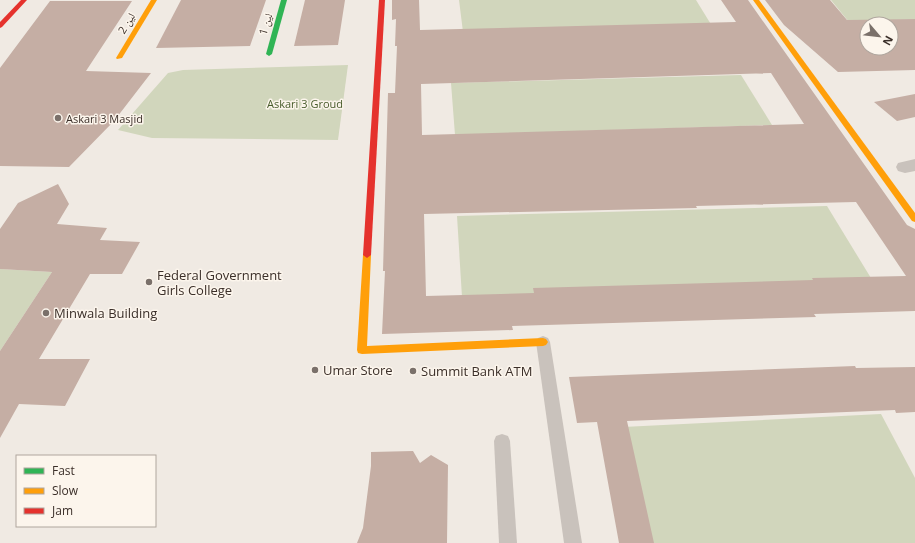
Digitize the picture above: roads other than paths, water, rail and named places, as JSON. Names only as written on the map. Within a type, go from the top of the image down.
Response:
[{"type":"street","points":[[0,26],[24,0]]},
{"type":"street","name":"لین 2","points":[[119,58],[154,0]]},
{"type":"street","name":"لین 1","points":[[268,54],[284,0]]},
{"type":"street","points":[[382,0],[362,350],[543,342]]},
{"type":"street","points":[[756,0],[915,219]]},
{"type":"lane","points":[[543,342],[573,543]]},
{"type":"lane","points":[[502,441],[508,543]]},
{"type":"place","name":"Askari 3 Masjid","points":[[58,118]]},
{"type":"place","name":"Federal Government Girls College","points":[[149,282]]},
{"type":"place","name":"Minwala Building","points":[[46,313]]},
{"type":"place","name":"Umar Store","points":[[315,370]]},
{"type":"place","name":"Summit Bank ATM","points":[[413,371]]},
{"type":"park label","name":"Askari 3 Groud","points":[[305,103]]}]
